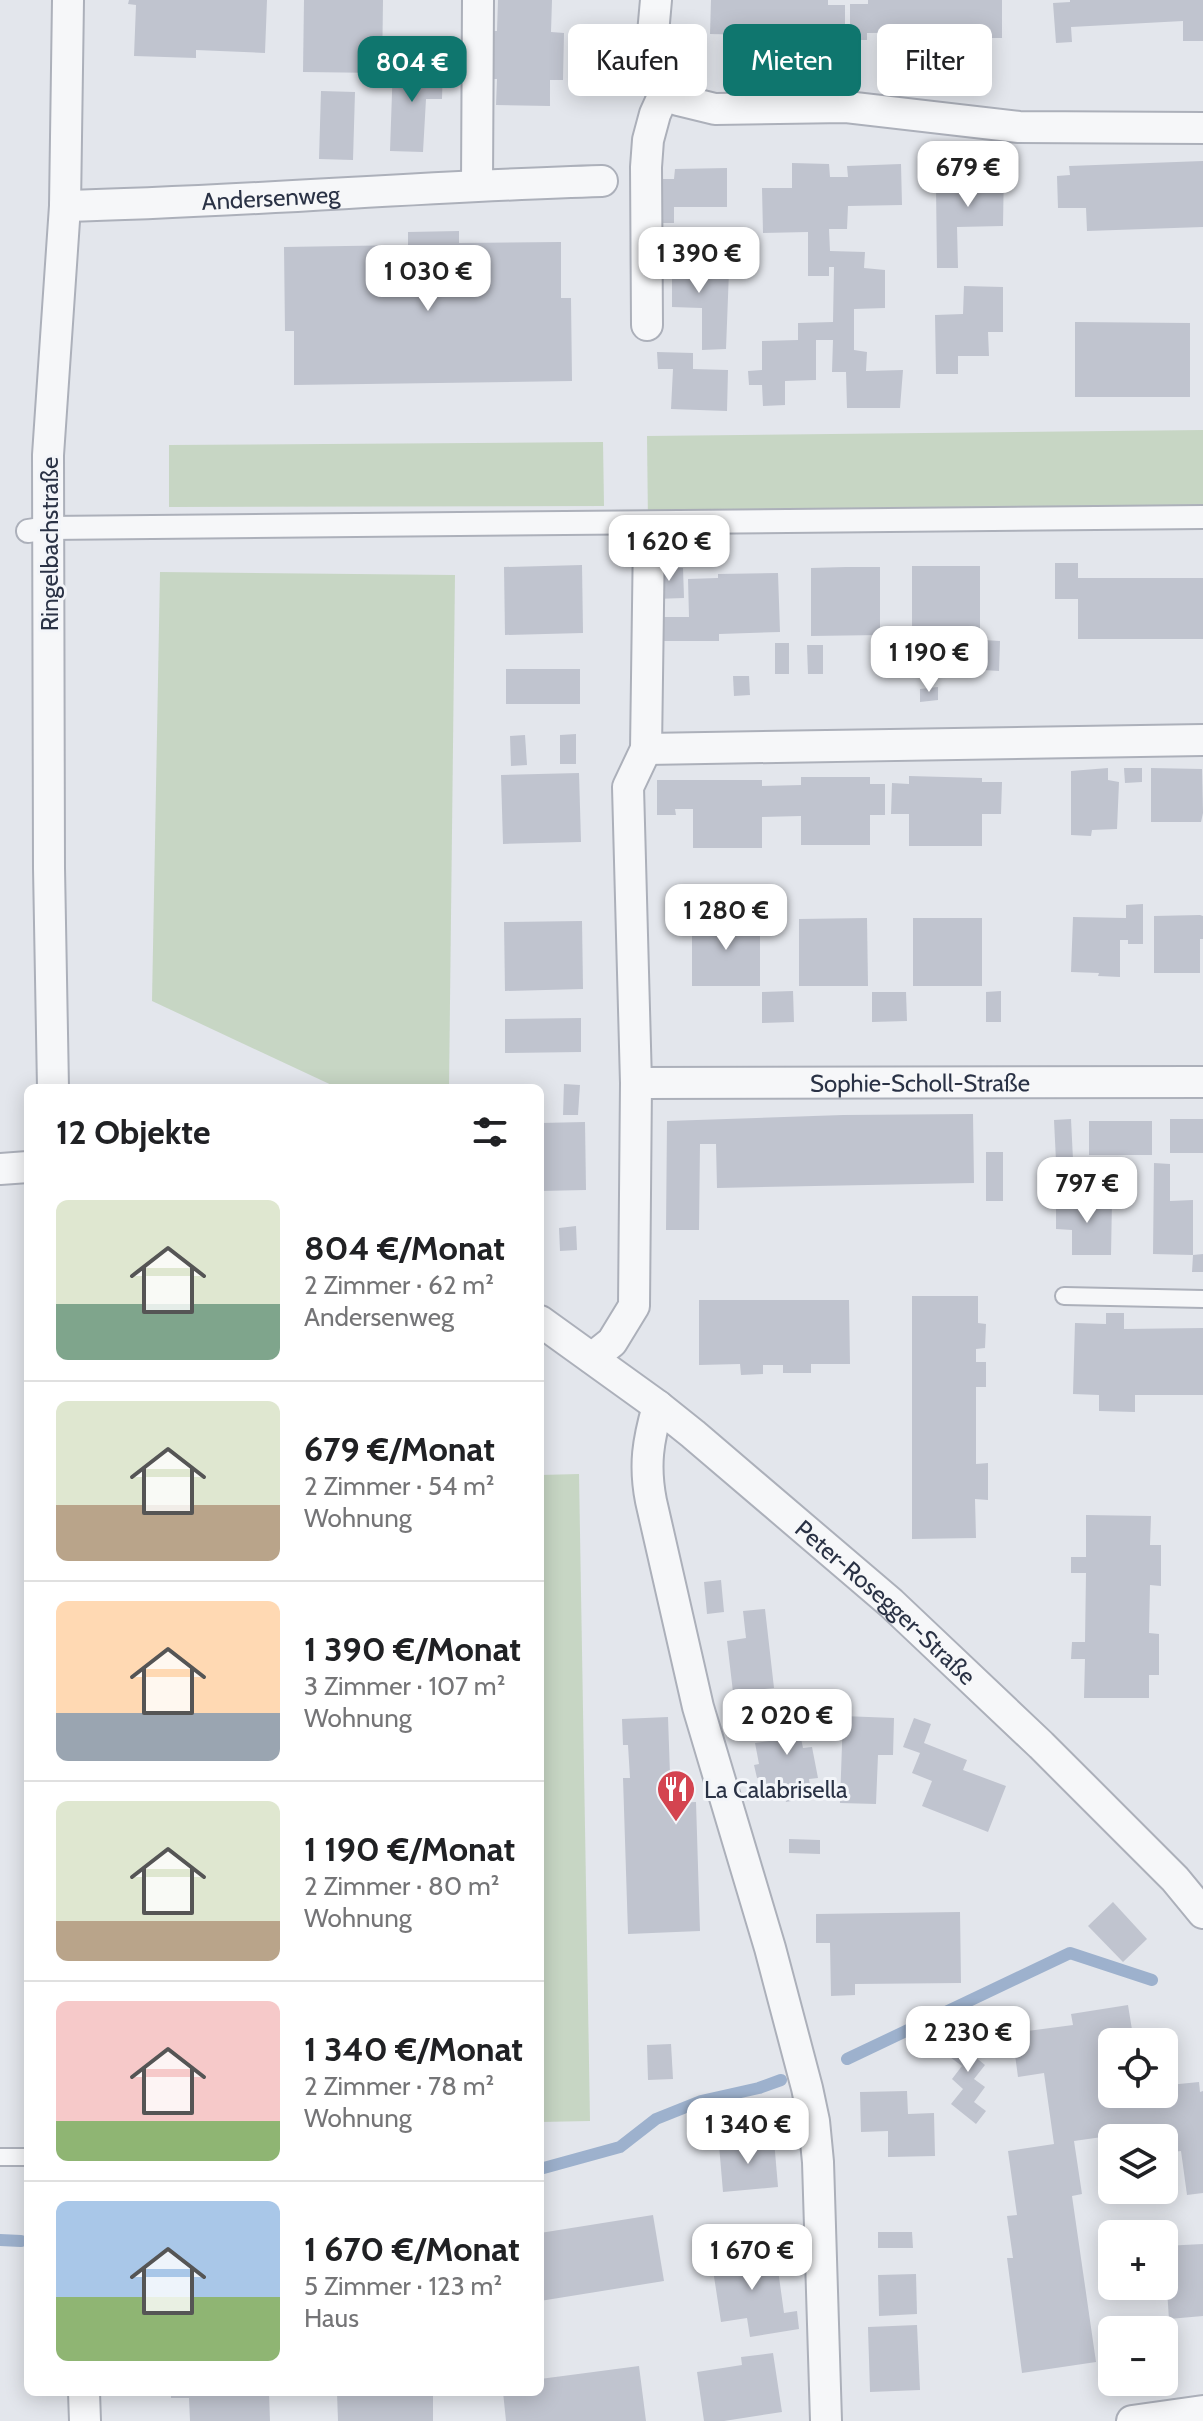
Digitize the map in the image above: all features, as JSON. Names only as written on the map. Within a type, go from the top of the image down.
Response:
[{"type":"street","name":"Ringelbachstraße","points":[[53,1084],[38,530],[48,455],[65,206],[68,0]]},
{"type":"street","points":[[477,184],[478,0]]},
{"type":"street","points":[[654,24],[656,0]]},
{"type":"street","points":[[647,325],[646,167],[648,140],[663,96]]},
{"type":"street","points":[[672,96],[715,109],[846,107],[1019,127],[1203,128]]},
{"type":"street","name":"Andersenweg","points":[[65,206],[296,197],[477,184],[602,181]]},
{"type":"street","points":[[38,530],[1203,517]]},
{"type":"street","points":[[592,1358],[612,1342],[634,1306],[636,1083],[628,787],[646,749],[649,535]]},
{"type":"street","points":[[646,749],[1203,740]]},
{"type":"street","name":"Sophie-Scholl-Straße","points":[[636,1083],[1203,1082]]},
{"type":"street","points":[[0,1169],[24,1167]]},
{"type":"street","name":"Peter-Rosegger-Straße","points":[[544,1324],[658,1406],[761,1491],[929,1638],[1175,1879],[1203,1913]]},
{"type":"street","points":[[658,1406],[647,1445],[647,1482],[651,1501],[698,1707],[770,1948],[814,2121],[826,2421]]},
{"type":"street","points":[[84,2396],[85,2421]]},
{"type":"street","points":[[1132,2421],[1203,2411]]},
{"type":"lane","points":[[1064,1296],[1203,1299]]},
{"type":"lane","points":[[0,2157],[24,2157]]},
{"type":"green space","points":[[1203,430],[1203,517],[648,523],[647,436]]},
{"type":"green space","points":[[603,442],[604,506],[169,507],[169,445]]},
{"type":"green space","points":[[160,572],[455,575],[449,1084],[329,1084],[152,1001]]},
{"type":"green space","points":[[579,1474],[590,2121],[544,2122],[544,1475]]},
{"type":"building","points":[[129,0],[267,0],[265,53],[196,50],[196,58],[134,56],[136,5],[128,4]]},
{"type":"building","points":[[304,0],[383,0],[382,73],[303,72]]},
{"type":"building","points":[[498,0],[552,0],[551,32],[564,33],[563,80],[550,80],[550,106],[496,105],[497,79],[490,79],[490,31],[497,31]]},
{"type":"building","points":[[711,0],[828,0],[828,5],[845,5],[845,24],[723,24],[723,34],[710,34]]},
{"type":"building","points":[[868,0],[1002,0],[1002,38],[992,38],[992,24],[877,24],[877,33],[867,33],[867,40],[861,40],[861,24],[850,24],[850,4],[868,4]]},
{"type":"building","points":[[1070,0],[1203,0],[1203,41],[1183,41],[1183,21],[1071,27],[1072,42],[1056,43],[1053,3]]},
{"type":"building","points":[[393,64],[443,66],[442,99],[426,99],[423,152],[390,151]]},
{"type":"building","points":[[321,91],[355,92],[353,160],[319,159]]},
{"type":"building","points":[[1203,161],[1203,227],[1087,231],[1086,208],[1058,208],[1057,176],[1070,175],[1069,166]]},
{"type":"building","points":[[792,163],[829,164],[830,177],[848,177],[847,166],[901,164],[902,205],[848,206],[847,229],[829,229],[830,251],[865,252],[864,268],[885,270],[885,308],[854,309],[854,350],[867,352],[866,371],[903,370],[900,408],[847,408],[846,372],[832,372],[833,340],[816,340],[816,380],[785,381],[785,405],[763,406],[762,385],[749,385],[748,371],[762,370],[762,341],[798,340],[798,323],[833,322],[834,267],[829,267],[829,276],[808,276],[808,232],[763,233],[762,188],[792,188]]},
{"type":"building","points":[[969,163],[1004,164],[1003,226],[957,227],[958,268],[937,268],[936,187],[968,185]]},
{"type":"building","points":[[727,168],[727,207],[674,207],[674,223],[659,223],[659,179],[674,179],[675,169]]},
{"type":"building","points":[[459,231],[459,243],[561,242],[561,298],[571,298],[572,381],[294,385],[294,331],[285,331],[284,247],[408,245],[408,232]]},
{"type":"building","points":[[657,251],[692,251],[692,270],[729,271],[726,349],[702,350],[702,308],[672,307],[672,270],[656,269]]},
{"type":"building","points":[[964,286],[1003,287],[1003,332],[988,332],[989,356],[958,356],[958,374],[936,374],[935,315],[963,314]]},
{"type":"building","points":[[1075,322],[1190,323],[1190,397],[1075,397]]},
{"type":"building","points":[[657,352],[693,353],[693,369],[728,370],[727,411],[671,409],[673,369],[658,369]]},
{"type":"building","points":[[1055,563],[1078,563],[1078,578],[1203,578],[1203,639],[1078,639],[1078,599],[1055,599]]},
{"type":"building","points":[[582,565],[583,633],[505,635],[504,567]]},
{"type":"building","points":[[912,566],[980,566],[980,634],[912,634]]},
{"type":"building","points":[[880,567],[880,635],[811,636],[811,568]]},
{"type":"building","points":[[655,568],[683,568],[684,598],[655,599]]},
{"type":"building","points":[[778,573],[780,632],[719,634],[719,641],[656,641],[656,617],[689,617],[688,579],[718,578],[718,574]]},
{"type":"building","points":[[984,640],[1000,641],[999,671],[983,670]]},
{"type":"building","points":[[775,643],[789,643],[789,674],[775,674]]},
{"type":"building","points":[[895,644],[913,644],[913,674],[898,673]]},
{"type":"building","points":[[807,645],[823,645],[823,674],[808,674]]},
{"type":"building","points":[[506,669],[580,669],[580,704],[506,704]]},
{"type":"building","points":[[733,676],[749,676],[750,695],[734,696]]},
{"type":"building","points":[[938,687],[938,700],[920,702],[920,689]]},
{"type":"building","points":[[576,734],[576,764],[560,764],[560,735]]},
{"type":"building","points":[[525,735],[527,765],[511,766],[510,736]]},
{"type":"building","points":[[1108,768],[1108,780],[1119,782],[1117,829],[1092,830],[1091,836],[1071,835],[1071,771]]},
{"type":"building","points":[[1124,768],[1142,768],[1142,782],[1125,783]]},
{"type":"building","points":[[1151,768],[1202,769],[1201,822],[1151,822]]},
{"type":"building","points":[[579,773],[581,842],[503,844],[501,775]]},
{"type":"building","points":[[909,776],[982,778],[982,782],[1002,782],[1001,814],[982,814],[982,846],[909,846],[909,814],[891,814],[892,783],[909,784]]},
{"type":"building","points":[[801,777],[870,777],[870,784],[885,784],[885,815],[870,815],[870,845],[801,845],[801,816],[762,817],[762,848],[693,848],[693,809],[675,809],[676,815],[657,815],[657,780],[762,780],[762,786],[801,785]]},
{"type":"building","points":[[1143,904],[1143,944],[1128,944],[1128,940],[1120,940],[1120,977],[1071,972],[1073,917],[1126,918],[1126,905]]},
{"type":"building","points":[[1154,916],[1203,916],[1203,939],[1200,939],[1200,973],[1154,973]]},
{"type":"building","points":[[760,918],[760,986],[692,986],[692,919]]},
{"type":"building","points":[[867,918],[868,986],[799,986],[799,919]]},
{"type":"building","points":[[913,918],[982,918],[982,986],[913,986]]},
{"type":"building","points":[[582,921],[583,989],[505,991],[504,922]]},
{"type":"building","points":[[793,991],[794,1022],[762,1023],[762,992]]},
{"type":"building","points":[[1001,991],[1001,1022],[986,1022],[986,992]]},
{"type":"building","points":[[872,992],[906,992],[907,1021],[872,1022]]},
{"type":"building","points":[[581,1018],[581,1052],[505,1053],[505,1019]]},
{"type":"building","points":[[564,1084],[580,1085],[578,1115],[563,1115]]},
{"type":"building","points":[[973,1114],[974,1183],[717,1188],[716,1144],[700,1144],[699,1230],[666,1230],[667,1121]]},
{"type":"building","points":[[1071,1119],[1073,1160],[1056,1161],[1054,1120]]},
{"type":"building","points":[[1170,1119],[1203,1119],[1203,1153],[1170,1153]]},
{"type":"building","points":[[1089,1121],[1152,1121],[1152,1155],[1089,1155]]},
{"type":"building","points":[[585,1122],[586,1190],[544,1191],[544,1123]]},
{"type":"building","points":[[986,1152],[1003,1152],[1003,1201],[986,1201]]},
{"type":"building","points":[[1154,1163],[1170,1164],[1170,1201],[1193,1200],[1193,1255],[1153,1254]]},
{"type":"building","points":[[1056,1200],[1112,1201],[1111,1255],[1072,1255],[1072,1230],[1056,1229]]},
{"type":"building","points":[[576,1226],[577,1250],[560,1251],[559,1228]]},
{"type":"building","points":[[1203,1254],[1203,1272],[1192,1272],[1193,1255]]},
{"type":"building","points":[[912,1296],[978,1296],[978,1323],[986,1324],[985,1348],[976,1349],[976,1362],[986,1362],[986,1387],[976,1387],[976,1464],[988,1463],[988,1500],[975,1499],[976,1538],[912,1539]]},
{"type":"building","points":[[699,1300],[849,1300],[850,1364],[811,1364],[811,1373],[783,1373],[783,1365],[763,1365],[763,1374],[741,1375],[740,1364],[699,1365]]},
{"type":"building","points":[[1106,1313],[1124,1313],[1124,1329],[1203,1328],[1203,1395],[1135,1395],[1135,1412],[1099,1411],[1099,1395],[1073,1394],[1075,1323],[1106,1324]]},
{"type":"building","points":[[1086,1515],[1151,1516],[1150,1545],[1161,1545],[1161,1586],[1150,1585],[1149,1633],[1159,1634],[1159,1675],[1149,1675],[1149,1698],[1084,1698],[1085,1659],[1071,1659],[1072,1642],[1085,1642],[1086,1573],[1071,1573],[1071,1557],[1086,1557]]},
{"type":"building","points":[[721,1580],[724,1612],[707,1614],[704,1582]]},
{"type":"building","points":[[765,1609],[774,1688],[733,1692],[727,1641],[746,1638],[743,1611]]},
{"type":"building","points":[[809,1705],[813,1727],[799,1729],[803,1748],[812,1747],[818,1778],[809,1779],[812,1797],[786,1802],[785,1798],[769,1801],[765,1777],[757,1778],[754,1765],[759,1764],[755,1743],[776,1740],[770,1711]]},
{"type":"building","points":[[843,1716],[894,1718],[893,1755],[878,1755],[876,1804],[840,1803]]},
{"type":"building","points":[[668,1717],[671,1803],[696,1802],[700,1931],[628,1934],[623,1778],[630,1778],[628,1745],[623,1745],[622,1719]]},
{"type":"building","points":[[914,1718],[931,1724],[924,1743],[967,1760],[963,1770],[1006,1786],[988,1832],[922,1806],[932,1781],[912,1773],[920,1753],[903,1747]]},
{"type":"building","points":[[789,1839],[820,1840],[820,1854],[789,1853]]},
{"type":"building","points":[[1113,1902],[1147,1939],[1123,1962],[1088,1926]]},
{"type":"building","points":[[960,1912],[961,1983],[855,1984],[855,1995],[831,1996],[830,1943],[816,1943],[816,1914]]},
{"type":"building","points":[[1128,2005],[1132,2028],[1098,2028],[1098,2108],[1178,2108],[1178,2084],[1199,2082],[1200,2092],[1203,2091],[1203,2193],[1187,2195],[1181,2151],[1178,2151],[1178,2124],[1098,2124],[1098,2138],[1074,2141],[1082,2194],[1072,2196],[1096,2362],[1022,2373],[1007,2258],[1013,2258],[1007,2216],[1017,2215],[1008,2151],[1054,2144],[1044,2073],[1018,2077],[1012,2033],[1073,2025],[1071,2014]]},
{"type":"building","points":[[960,2024],[984,2043],[974,2056],[985,2065],[974,2079],[985,2087],[974,2102],[986,2111],[976,2124],[951,2104],[963,2089],[952,2079],[962,2066],[950,2057],[962,2044],[951,2034]]},
{"type":"building","points":[[671,2044],[673,2079],[648,2080],[647,2045]]},
{"type":"building","points":[[907,2091],[908,2114],[934,2113],[935,2156],[888,2157],[888,2131],[861,2132],[860,2092]]},
{"type":"building","points":[[774,2140],[778,2187],[723,2192],[719,2145]]},
{"type":"building","points":[[653,2215],[664,2281],[544,2300],[544,2232]]},
{"type":"building","points":[[878,2232],[912,2232],[913,2248],[878,2248]]},
{"type":"building","points":[[1203,2244],[1203,2316],[1169,2316],[1168,2300],[1178,2300],[1178,2245]]},
{"type":"building","points":[[775,2248],[784,2313],[797,2311],[799,2329],[750,2337],[747,2318],[721,2322],[711,2257]]},
{"type":"building","points":[[916,2274],[917,2314],[879,2316],[878,2275]]},
{"type":"building","points":[[917,2325],[920,2390],[870,2392],[868,2327]]},
{"type":"building","points":[[773,2353],[782,2412],[704,2421],[697,2372],[742,2365],[741,2357]]},
{"type":"building","points":[[639,2366],[646,2421],[506,2421],[503,2396],[544,2396],[544,2378]]},
{"type":"building","points":[[269,2396],[270,2421],[190,2421],[189,2398],[171,2398]]},
{"type":"building","points":[[337,2396],[433,2396],[433,2421],[338,2421]]},
{"type":"waterway","points":[[847,2059],[1070,1953],[1152,1980]]},
{"type":"waterway","points":[[544,2168],[620,2147],[656,2119],[701,2101],[781,2080]]},
{"type":"waterway","points":[[0,2240],[21,2241]]},
{"type":"place","name":"La Calabrisella","points":[[676,1823]]}]
